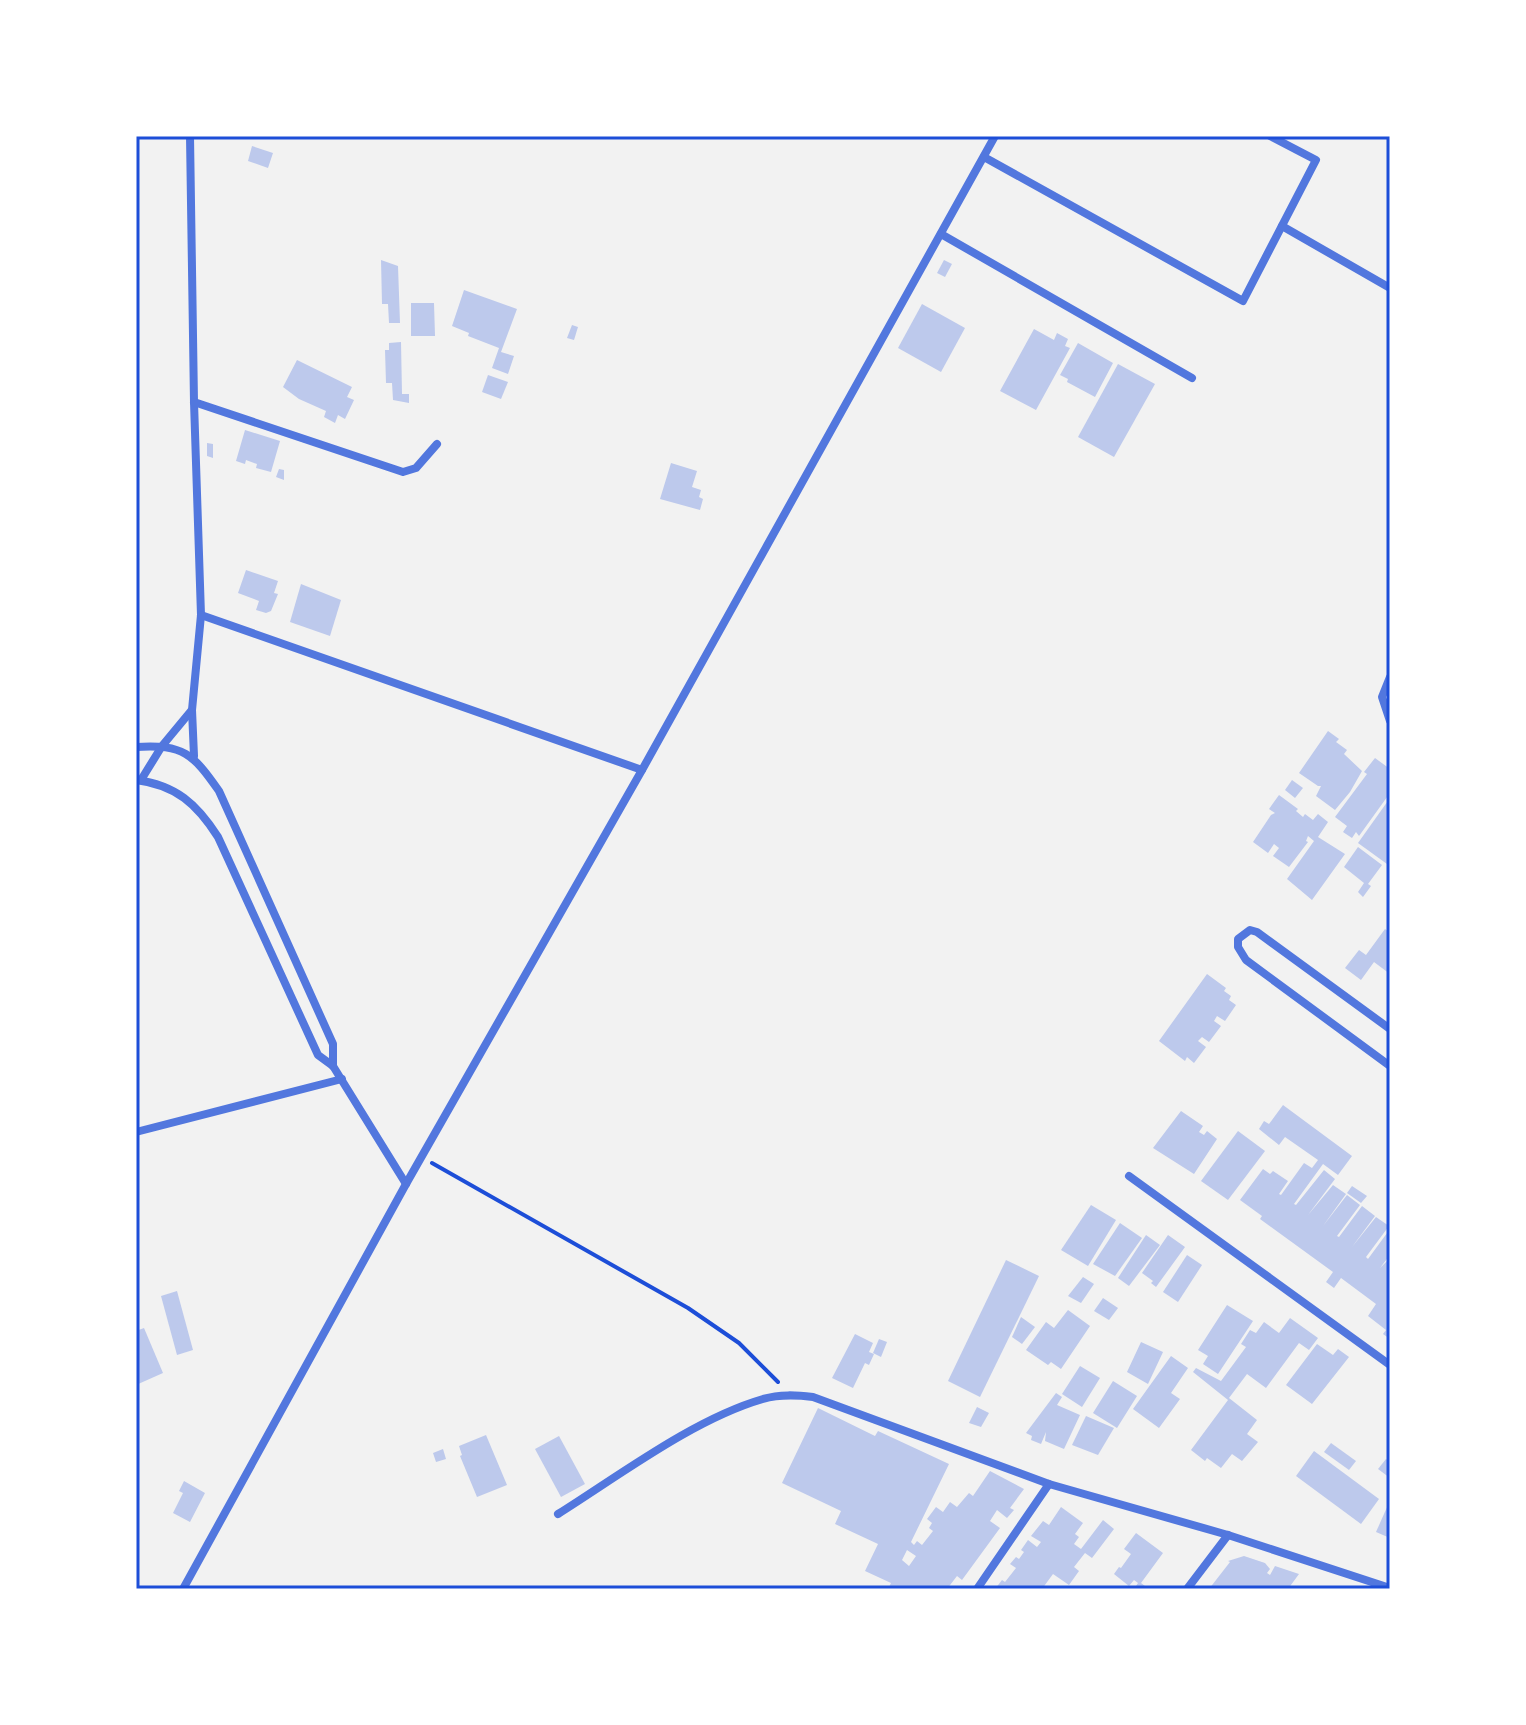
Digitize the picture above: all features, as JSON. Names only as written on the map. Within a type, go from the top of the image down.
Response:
[{"type":"street","points":[[190,136],[201,615],[192,710],[194,756],[219,791],[333,1044],[333,1066]]},
{"type":"street","points":[[183,1589],[421,1157],[642,770],[995,136]]},
{"type":"street","points":[[984,157],[1243,301],[1316,160],[1270,136]]},
{"type":"street","points":[[1282,226],[1390,288]]},
{"type":"street","points":[[941,234],[1192,378]]},
{"type":"street","points":[[194,402],[403,472],[416,468],[437,444]]},
{"type":"street","points":[[201,615],[642,770]]},
{"type":"street","points":[[1390,677],[1382,697],[1390,721]]},
{"type":"street","points":[[192,710],[139,780],[185,797],[204,814],[218,837],[318,1055],[333,1066],[342,1079],[378,1143],[406,1184]]},
{"type":"street","points":[[136,747],[162,746],[194,756]]},
{"type":"street","points":[[1390,1029],[1257,932],[1250,930],[1238,939],[1238,947],[1246,960],[1390,1066]]},
{"type":"street","points":[[136,1132],[342,1079]]},
{"type":"street","points":[[1129,1176],[1390,1365]]},
{"type":"street","points":[[558,1514],[715,1419],[765,1398],[791,1395],[813,1397],[1049,1484],[1228,1535],[1390,1588]]},
{"type":"street","points":[[977,1589],[1049,1484]]},
{"type":"street","points":[[1187,1589],[1228,1535]]},
{"type":"path","points":[[421,1157],[688,1308],[739,1343],[791,1395]]},
{"type":"building","points":[[252,146],[273,153],[268,168],[248,161]]},
{"type":"building","points":[[381,260],[398,266],[400,323],[389,323],[388,304],[382,304]]},
{"type":"building","points":[[944,260],[952,264],[945,277],[937,273]]},
{"type":"building","points":[[464,290],[517,309],[501,352],[514,356],[508,374],[492,368],[499,348],[452,326]]},
{"type":"building","points":[[411,303],[434,303],[435,336],[411,336]]},
{"type":"building","points":[[922,304],[965,328],[941,372],[898,348]]},
{"type":"building","points":[[572,325],[578,327],[574,340],[567,338]]},
{"type":"building","points":[[1034,329],[1054,340],[1057,333],[1068,339],[1065,346],[1070,348],[1036,410],[1000,391]]},
{"type":"building","points":[[401,342],[402,394],[409,394],[409,403],[393,400],[392,383],[386,383],[385,350],[389,350],[389,343]]},
{"type":"building","points":[[1078,343],[1113,363],[1095,397],[1060,375]]},
{"type":"building","points":[[297,360],[352,387],[347,397],[354,400],[345,419],[338,415],[335,423],[324,417],[326,411],[299,399],[283,387]]},
{"type":"building","points":[[1118,364],[1155,384],[1114,457],[1078,437]]},
{"type":"building","points":[[488,375],[508,382],[501,399],[482,392]]},
{"type":"building","points":[[245,430],[280,441],[271,472],[256,468],[257,464],[246,460],[245,464],[236,461]]},
{"type":"building","points":[[207,443],[213,444],[213,458],[207,456]]},
{"type":"building","points":[[671,463],[697,471],[692,487],[701,490],[699,497],[703,499],[700,510],[660,499]]},
{"type":"building","points":[[279,469],[284,470],[284,480],[276,477]]},
{"type":"building","points":[[246,570],[278,581],[274,593],[278,594],[271,611],[256,610],[259,601],[238,593]]},
{"type":"building","points":[[301,584],[341,600],[330,636],[290,622]]},
{"type":"building","points":[[1328,731],[1339,739],[1336,742],[1347,750],[1344,754],[1362,771],[1335,810],[1316,796],[1321,786],[1299,773]]},
{"type":"building","points":[[1375,758],[1390,769],[1390,793],[1359,836],[1356,832],[1352,838],[1343,832],[1347,826],[1335,817]]},
{"type":"building","points":[[1292,780],[1303,788],[1295,798],[1285,790]]},
{"type":"building","points":[[1279,795],[1298,809],[1296,811],[1303,817],[1305,814],[1313,820],[1318,814],[1328,822],[1318,837],[1345,854],[1312,900],[1287,879],[1314,841],[1308,836],[1308,842],[1289,867],[1273,856],[1279,848],[1274,844],[1268,853],[1253,842],[1275,813],[1269,809]]},
{"type":"building","points":[[1390,798],[1390,859],[1387,864],[1358,843]]},
{"type":"building","points":[[1358,847],[1382,865],[1363,897],[1358,892],[1364,883],[1344,867]]},
{"type":"building","points":[[1385,929],[1390,933],[1390,974],[1374,962],[1361,980],[1345,968],[1359,950],[1366,955]]},
{"type":"building","points":[[1207,974],[1226,988],[1224,991],[1231,996],[1229,1000],[1236,1005],[1225,1021],[1217,1016],[1214,1021],[1221,1026],[1209,1042],[1202,1037],[1198,1041],[1206,1047],[1194,1063],[1187,1057],[1185,1061],[1159,1041]]},
{"type":"building","points":[[1283,1105],[1352,1156],[1338,1175],[1323,1164],[1294,1204],[1324,1170],[1335,1179],[1308,1215],[1333,1185],[1346,1194],[1323,1226],[1347,1195],[1360,1205],[1337,1236],[1362,1206],[1375,1216],[1352,1247],[1376,1217],[1389,1226],[1366,1257],[1368,1259],[1390,1229],[1390,1255],[1380,1268],[1390,1258],[1390,1339],[1383,1334],[1386,1330],[1368,1316],[1376,1304],[1341,1278],[1334,1288],[1326,1282],[1333,1272],[1260,1219],[1262,1216],[1240,1200],[1263,1169],[1270,1174],[1273,1171],[1288,1181],[1281,1195],[1304,1163],[1312,1168],[1318,1160],[1285,1137],[1279,1145],[1259,1129],[1264,1121],[1269,1124]]},
{"type":"building","points":[[1181,1111],[1203,1126],[1199,1132],[1204,1135],[1207,1131],[1217,1139],[1194,1174],[1153,1148]]},
{"type":"building","points":[[1238,1131],[1265,1151],[1228,1200],[1201,1181]]},
{"type":"building","points":[[1352,1186],[1367,1196],[1361,1203],[1347,1193]]},
{"type":"building","points":[[1091,1205],[1116,1220],[1088,1266],[1061,1250]]},
{"type":"building","points":[[1120,1223],[1142,1238],[1115,1276],[1093,1264]]},
{"type":"building","points":[[1146,1235],[1160,1245],[1129,1286],[1118,1278]]},
{"type":"building","points":[[1168,1235],[1185,1247],[1156,1287],[1142,1273]]},
{"type":"building","points":[[1187,1255],[1202,1265],[1178,1302],[1163,1292]]},
{"type":"building","points":[[1006,1260],[1039,1276],[980,1397],[948,1381]]},
{"type":"building","points":[[1083,1277],[1094,1284],[1081,1303],[1068,1296]]},
{"type":"building","points":[[177,1291],[193,1350],[177,1355],[161,1296]]},
{"type":"building","points":[[1103,1298],[1118,1308],[1109,1320],[1094,1311]]},
{"type":"building","points":[[1227,1305],[1253,1321],[1218,1374],[1203,1364],[1208,1356],[1198,1350]]},
{"type":"building","points":[[1068,1310],[1090,1326],[1061,1369],[1051,1362],[1048,1365],[1026,1350],[1046,1322],[1054,1328]]},
{"type":"building","points":[[1021,1317],[1035,1327],[1022,1344],[1012,1337]]},
{"type":"building","points":[[1290,1318],[1318,1338],[1309,1350],[1299,1343],[1266,1388],[1247,1374],[1229,1398],[1257,1420],[1247,1434],[1258,1442],[1242,1461],[1232,1454],[1221,1468],[1207,1458],[1205,1461],[1191,1450],[1228,1400],[1193,1372],[1196,1368],[1221,1381],[1246,1347],[1241,1344],[1250,1330],[1256,1333],[1264,1322],[1279,1333]]},
{"type":"building","points":[[144,1328],[163,1373],[136,1385],[136,1331]]},
{"type":"building","points":[[855,1334],[873,1343],[869,1352],[874,1354],[869,1365],[865,1363],[853,1388],[832,1378]]},
{"type":"building","points":[[879,1339],[887,1342],[881,1357],[873,1353]]},
{"type":"building","points":[[1141,1342],[1163,1352],[1148,1384],[1127,1372]]},
{"type":"building","points":[[1317,1344],[1333,1355],[1338,1349],[1349,1357],[1312,1404],[1286,1385]]},
{"type":"building","points":[[1171,1356],[1188,1368],[1171,1393],[1180,1399],[1159,1428],[1133,1409]]},
{"type":"building","points":[[1080,1366],[1100,1378],[1082,1407],[1062,1394]]},
{"type":"building","points":[[1113,1381],[1137,1396],[1117,1428],[1093,1413]]},
{"type":"building","points":[[1056,1393],[1062,1397],[1057,1405],[1080,1415],[1064,1449],[1045,1441],[1046,1432],[1041,1444],[1031,1440],[1032,1436],[1026,1433]]},
{"type":"building","points":[[977,1407],[989,1413],[981,1427],[969,1423]]},
{"type":"building","points":[[818,1408],[875,1436],[878,1431],[949,1464],[911,1542],[914,1545],[917,1541],[922,1545],[933,1531],[929,1528],[932,1523],[927,1519],[936,1507],[943,1512],[950,1502],[957,1507],[969,1493],[973,1496],[990,1471],[1024,1489],[1010,1508],[1014,1510],[1007,1518],[997,1510],[990,1521],[1000,1528],[962,1580],[957,1576],[947,1589],[888,1589],[891,1583],[865,1571],[878,1544],[835,1524],[841,1511],[782,1483]],"holes":[[[907,1550],[916,1556],[909,1566],[902,1560]]]},
{"type":"building","points":[[1086,1416],[1114,1428],[1098,1455],[1072,1445]]},
{"type":"building","points":[[486,1435],[507,1485],[477,1497],[459,1446]]},
{"type":"building","points":[[559,1436],[585,1484],[561,1497],[535,1449]]},
{"type":"building","points":[[1331,1443],[1356,1461],[1349,1470],[1324,1452]]},
{"type":"building","points":[[443,1449],[446,1459],[436,1462],[433,1453]]},
{"type":"building","points":[[1314,1451],[1379,1499],[1361,1524],[1296,1476]]},
{"type":"building","points":[[1386,1459],[1390,1462],[1390,1478],[1378,1469]]},
{"type":"building","points":[[184,1481],[205,1493],[190,1522],[173,1513],[183,1493],[179,1491]]},
{"type":"building","points":[[1390,1506],[1390,1538],[1376,1532]]},
{"type":"building","points":[[1061,1507],[1083,1523],[1075,1534],[1079,1537],[1074,1544],[1081,1549],[1103,1520],[1114,1529],[1092,1558],[1085,1553],[1074,1567],[1079,1571],[1069,1585],[1053,1574],[1042,1589],[995,1589],[1016,1568],[1010,1564],[1016,1557],[1019,1559],[1028,1540],[1037,1547],[1041,1542],[1031,1536],[1043,1521],[1049,1525]]},
{"type":"building","points":[[1136,1533],[1163,1553],[1141,1583],[1149,1589],[1134,1589],[1138,1583],[1134,1580],[1129,1586],[1114,1574],[1131,1554],[1124,1549]]},
{"type":"building","points":[[1244,1556],[1265,1563],[1270,1575],[1275,1566],[1299,1574],[1288,1589],[1209,1589],[1228,1561]]}]
